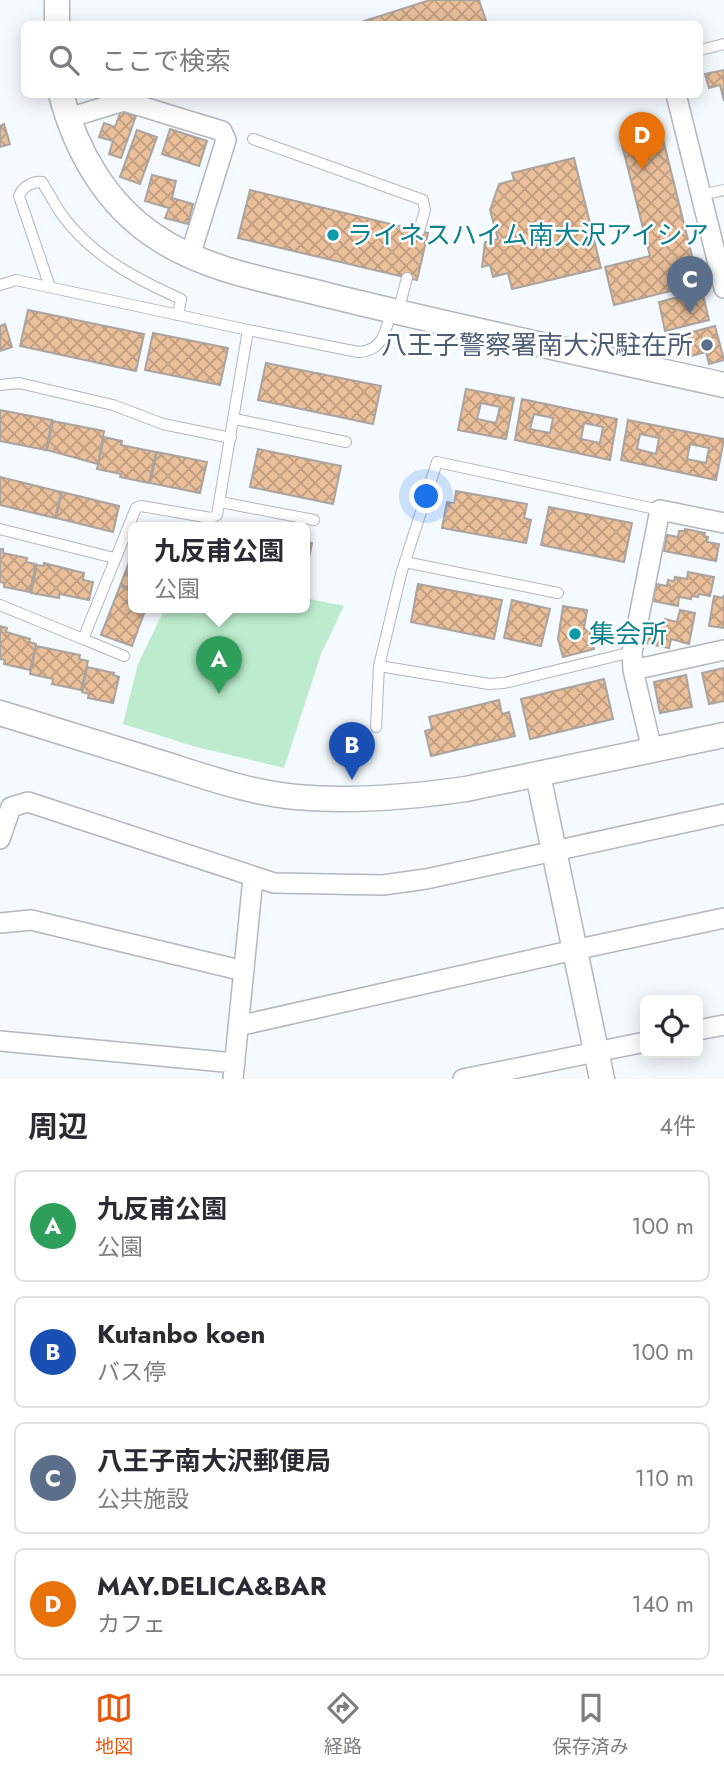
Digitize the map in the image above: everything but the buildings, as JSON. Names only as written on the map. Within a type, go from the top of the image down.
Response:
[{"type":"street","points":[[57,0],[57,21]]},
{"type":"street","points":[[677,98],[724,288]]},
{"type":"street","points":[[190,256],[226,140],[222,131],[124,101],[64,106],[88,164],[107,191],[141,227],[190,256],[394,312],[724,385]]},
{"type":"street","points":[[652,750],[632,661],[660,510],[724,523]]},
{"type":"street","points":[[632,661],[724,650]]},
{"type":"street","points":[[0,713],[208,777],[258,791],[296,797],[425,795],[538,775],[724,735]]},
{"type":"street","points":[[538,775],[602,1079]]},
{"type":"street","points":[[0,839],[11,807],[28,802],[274,883],[383,885],[426,879],[724,814]]},
{"type":"street","points":[[0,1041],[234,1071],[253,878]]},
{"type":"street","points":[[238,1026],[724,918]]},
{"type":"street","points":[[0,923],[31,920],[244,971]]},
{"type":"street","points":[[703,1030],[724,1025]]},
{"type":"street","points":[[463,1079],[640,1043]]},
{"type":"lane","points":[[703,49],[724,44]]},
{"type":"lane","points":[[253,139],[423,200],[425,210],[419,231]]},
{"type":"lane","points":[[50,287],[19,196],[24,188],[38,181],[42,182],[62,215],[90,245],[137,280],[181,299],[178,315]]},
{"type":"lane","points":[[701,195],[724,190]]},
{"type":"lane","points":[[0,285],[16,280],[363,352],[380,343],[407,278]]},
{"type":"lane","points":[[130,522],[136,508],[141,506],[211,518],[217,515],[248,330]]},
{"type":"lane","points":[[0,385],[19,383],[113,405],[163,424],[231,438]]},
{"type":"lane","points":[[235,419],[346,442]]},
{"type":"lane","points":[[376,727],[379,666],[405,562],[437,462],[660,510]]},
{"type":"lane","points":[[220,502],[314,520]]},
{"type":"lane","points":[[83,639],[128,526]]},
{"type":"lane","points":[[0,530],[114,558]]},
{"type":"lane","points":[[405,562],[558,593]]},
{"type":"lane","points":[[0,605],[124,656]]},
{"type":"lane","points":[[379,666],[489,684],[632,661]]},
{"type":"green space","points":[[310,599],[344,606],[321,654],[284,768],[193,746],[123,724],[138,664],[163,613],[310,613]]},
{"type":"place","name":"MAY.DELICA&BAR","points":[[642,170]]},
{"type":"place","name":"ライネスハイム南大沢アイシア","points":[[333,235]]},
{"type":"place","name":"八王子南大沢郵便局","points":[[690,314]]},
{"type":"place","name":"八王子警察署南大沢駐在所","points":[[707,345]]},
{"type":"place","name":"集会所","points":[[575,634]]},
{"type":"place","name":"九反甫公園","points":[[219,694]]},
{"type":"place","name":"Kutanbo koen","points":[[352,780]]}]
